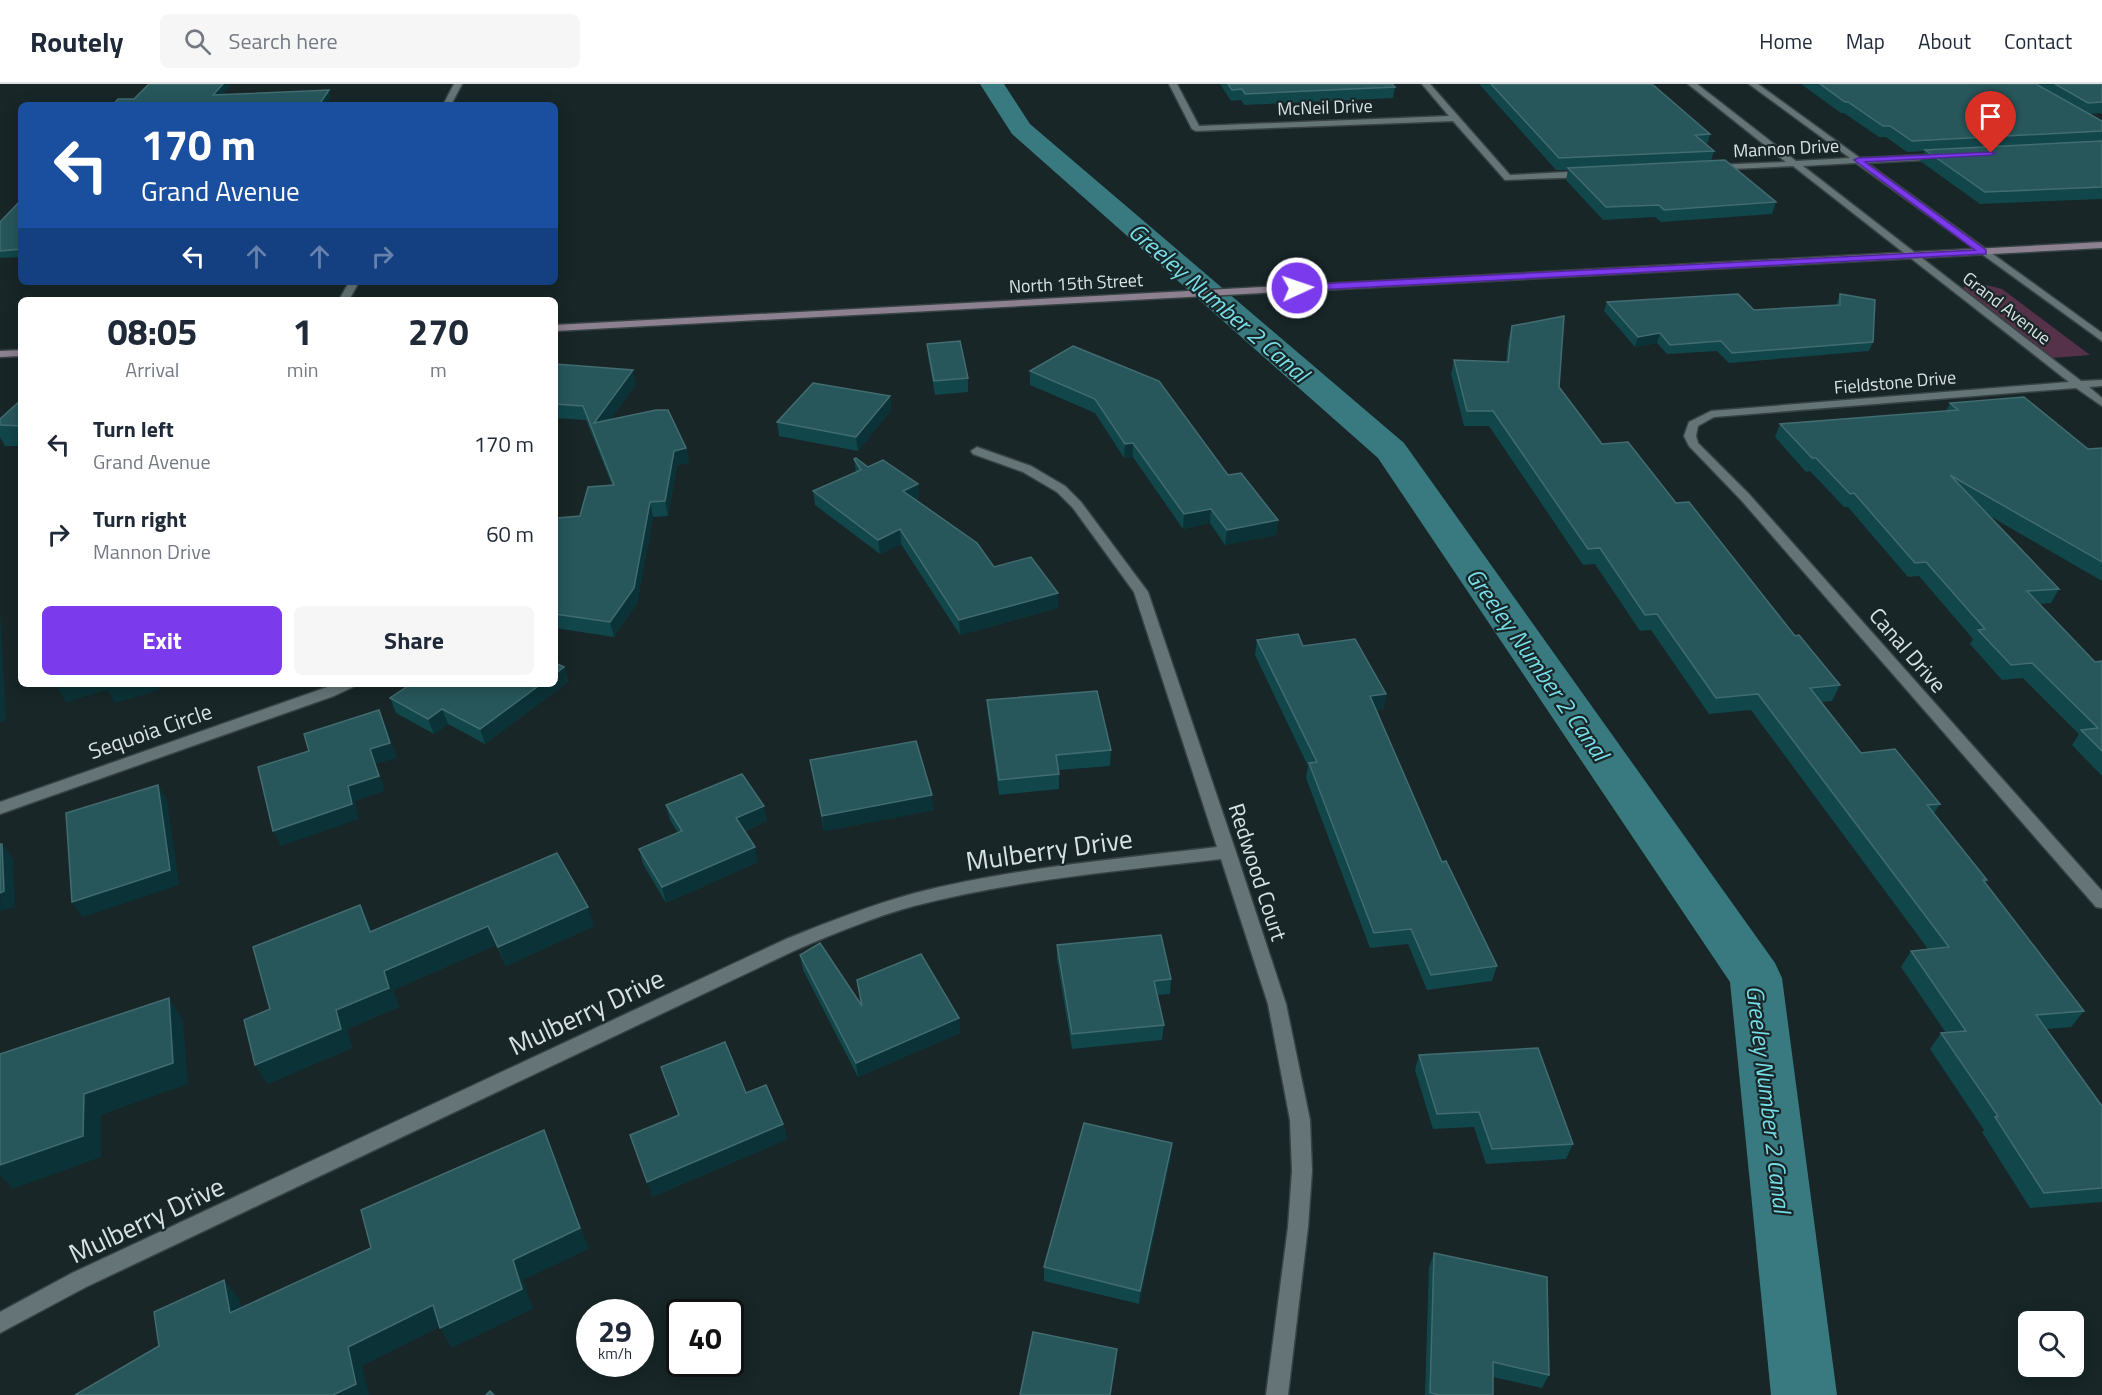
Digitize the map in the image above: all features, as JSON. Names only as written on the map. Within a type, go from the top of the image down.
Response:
[{"type":"street","points":[[449,102],[458,84]]},
{"type":"street","name":"McNeil Drive","points":[[1173,84],[1197,129],[1456,118]]},
{"type":"street","points":[[1426,84],[1508,178],[1592,174]]},
{"type":"street","name":"Grand Avenue","points":[[1692,84],[2102,403]]},
{"type":"street","name":"Grand Avenue","points":[[1753,84],[2102,339]]},
{"type":"street","name":"Mannon Drive","points":[[1698,168],[1951,155]]},
{"type":"street","name":"North 15th Street","points":[[558,328],[2102,245]]},
{"type":"street","points":[[0,354],[18,353]]},
{"type":"street","name":"Fieldstone Drive","points":[[1693,424],[1711,414],[2102,383]]},
{"type":"street","name":"Canal Drive","points":[[1693,424],[1690,436],[1693,444],[1745,497],[2102,902]]},
{"type":"street","name":"Redwood Court","points":[[977,451],[1027,469],[1061,489],[1077,506],[1141,592],[1277,1004],[1300,1120],[1302,1172],[1298,1227],[1277,1395]]},
{"type":"street","name":"Sequoia Circle","points":[[0,808],[342,687]]},
{"type":"street","name":"Mulberry Drive","points":[[0,1323],[79,1280],[770,954],[842,924],[928,896],[1019,878],[1228,852]]},
{"type":"shaded area","points":[[1978,283],[2002,289],[2090,355],[2051,358],[1962,291],[1965,285]]},
{"type":"building","points":[[149,84],[223,84],[213,95],[329,90],[321,102],[116,102],[118,99],[134,99]]},
{"type":"building","points":[[1228,84],[1392,84],[1395,87],[1245,94],[1242,89],[1232,90]]},
{"type":"building","points":[[1491,84],[1652,84],[1710,134],[1695,135],[1714,151],[1559,158]]},
{"type":"building","points":[[1820,84],[2036,84],[2102,121],[2102,131],[1912,141],[1890,126],[1883,126]]},
{"type":"building","points":[[2055,84],[2102,84],[2102,102],[2088,103]]},
{"type":"building","points":[[2102,141],[2102,187],[1985,192],[1925,150]]},
{"type":"building","points":[[1725,160],[1776,202],[1664,210],[1659,205],[1606,207],[1568,168]]},
{"type":"building","points":[[18,203],[18,249],[0,251],[0,222]]},
{"type":"building","points":[[1738,294],[1754,310],[1840,305],[1840,294],[1875,300],[1873,342],[1732,353],[1721,341],[1670,345],[1660,333],[1638,337],[1607,302]]},
{"type":"building","points":[[1564,316],[1559,387],[1602,444],[1628,442],[1676,503],[1689,502],[1795,636],[1799,635],[1840,685],[1810,688],[1861,753],[1895,749],[1940,804],[1927,805],[1987,880],[1983,880],[2084,1011],[2036,1015],[2102,1106],[2102,1188],[2044,1193],[1995,1117],[1998,1116],[1941,1033],[1966,1031],[1911,951],[1949,947],[1758,694],[1716,698],[1657,614],[1645,615],[1600,548],[1588,549],[1493,411],[1467,411],[1454,360],[1508,362],[1512,326]]},
{"type":"building","points":[[960,341],[968,378],[934,381],[927,344]]},
{"type":"building","points":[[1073,346],[1159,381],[1228,475],[1241,473],[1278,520],[1227,530],[1211,509],[1184,514],[1133,443],[1125,444],[1095,399],[1030,371]]},
{"type":"building","points":[[558,364],[633,370],[594,423],[656,410],[668,410],[686,448],[674,451],[665,501],[650,502],[634,588],[610,622],[558,614],[558,518],[580,516],[588,487],[614,485],[583,406],[558,404]]},
{"type":"building","points":[[813,383],[890,396],[856,437],[777,422]]},
{"type":"building","points":[[2024,397],[2088,449],[2102,448],[2102,562],[1950,475],[2059,589],[2027,591],[2095,662],[2102,661],[2102,751],[2081,730],[2098,728],[2032,663],[2011,665],[1978,630],[1985,629],[1926,562],[1915,563],[1854,493],[1850,494],[1780,424],[1958,410],[1950,403]]},
{"type":"building","points":[[18,403],[18,426],[0,425],[0,419]]},
{"type":"building","points":[[856,458],[868,467],[883,460],[918,484],[903,491],[977,543],[994,567],[1031,557],[1058,593],[959,620],[900,529],[878,540],[813,491],[861,470],[854,459]]},
{"type":"building","points":[[1298,634],[1303,646],[1355,639],[1386,694],[1370,696],[1442,862],[1446,861],[1497,966],[1431,975],[1411,929],[1374,933],[1309,763],[1317,762],[1257,640]]},
{"type":"building","points":[[406,687],[537,687],[480,729],[442,709],[428,719],[390,698]]},
{"type":"building","points":[[1097,691],[1111,750],[1056,755],[1059,774],[999,780],[987,700]]},
{"type":"building","points":[[379,710],[390,743],[370,749],[379,776],[348,786],[352,804],[273,831],[258,767],[309,751],[304,734]]},
{"type":"building","points":[[916,741],[932,795],[822,816],[810,760]]},
{"type":"building","points":[[742,774],[764,806],[736,818],[755,847],[662,887],[639,849],[682,831],[666,805]]},
{"type":"building","points":[[158,785],[170,870],[72,902],[66,813]]},
{"type":"building","points":[[0,844],[2,844],[4,891],[0,893]]},
{"type":"building","points":[[557,853],[588,907],[498,947],[488,926],[384,971],[389,988],[336,1010],[341,1029],[255,1065],[244,1020],[270,1009],[253,947],[360,905],[370,932]]},
{"type":"building","points":[[1161,935],[1171,979],[1154,981],[1164,1025],[1072,1034],[1057,945]]},
{"type":"building","points":[[820,943],[862,1006],[857,980],[921,954],[959,1018],[856,1063],[800,955]]},
{"type":"building","points":[[169,998],[173,1063],[84,1094],[83,1136],[0,1165],[0,1054]]},
{"type":"building","points":[[725,1042],[746,1093],[766,1085],[783,1124],[647,1182],[630,1135],[679,1115],[661,1067]]},
{"type":"building","points":[[1538,1048],[1573,1144],[1492,1149],[1479,1112],[1437,1114],[1419,1055]]},
{"type":"building","points":[[1084,1123],[1172,1143],[1140,1291],[1044,1267]]},
{"type":"building","points":[[544,1130],[580,1228],[513,1260],[522,1289],[440,1328],[433,1305],[348,1347],[356,1384],[333,1395],[75,1395],[159,1346],[154,1312],[224,1280],[230,1313],[371,1248],[361,1210]]},
{"type":"building","points":[[1434,1253],[1547,1277],[1549,1375],[1493,1362],[1493,1395],[1430,1393]]},
{"type":"building","points":[[1033,1332],[1117,1349],[1110,1395],[1020,1395]]},
{"type":"waterway","name":"Greeley Number 2 Canal","points":[[992,84],[1021,129],[1391,451],[1756,978],[1804,1395]]},
{"type":"route","points":[[1297,288],[1983,252],[1858,160],[1991,153]]}]
